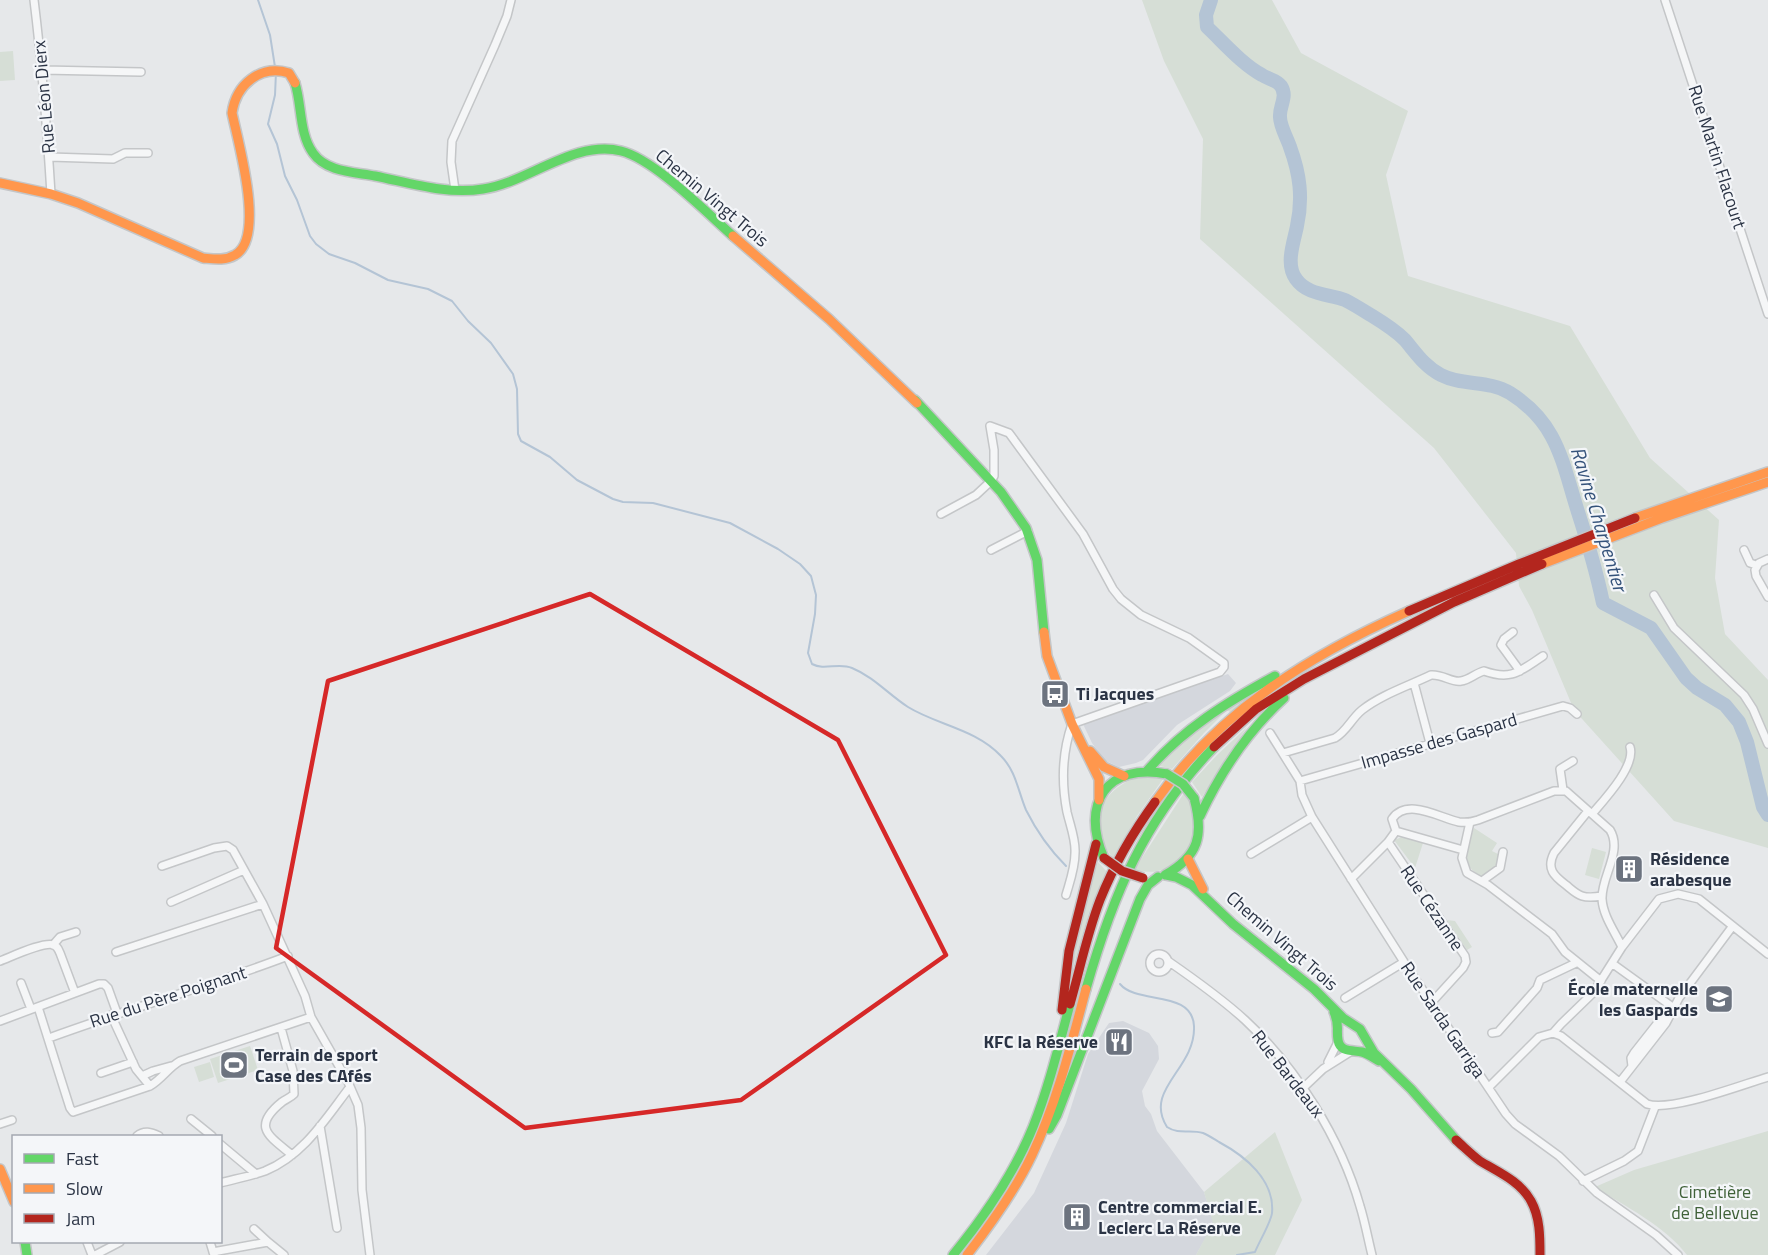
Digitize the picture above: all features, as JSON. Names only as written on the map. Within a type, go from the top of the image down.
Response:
[{"type":"main road","name":"Chemin Vingt Trois","points":[[51,194],[78,203],[203,258],[224,260],[233,256],[241,251],[246,243],[251,220],[250,203],[232,113],[233,100],[244,85],[276,69],[289,73],[295,84],[309,146],[318,159],[336,168],[354,173],[455,190],[480,190],[595,150],[621,151],[640,160],[669,180],[829,319],[917,403],[1010,503],[1028,531],[1037,560],[1047,656],[1072,724],[1099,779],[1099,800]]},
{"type":"main road","points":[[0,183],[51,194]]},
{"type":"main road","points":[[1147,771],[1176,738],[1194,724],[1244,693],[1310,657],[1378,624],[1605,539],[1768,472]]},
{"type":"main road","points":[[1724,491],[1768,482]]},
{"type":"main road","points":[[1034,1152],[1056,1092],[1099,941],[1117,893],[1138,848],[1179,788],[1221,739],[1256,709],[1286,688],[1456,596]]},
{"type":"main road","points":[[953,1255],[977,1227],[1004,1186],[1033,1126],[1057,1051],[1090,930],[1105,888],[1137,829],[1164,789],[1201,746],[1235,714],[1273,685],[1313,659],[1378,624]]},
{"type":"main road","points":[[1200,816],[1216,781],[1256,723],[1293,689],[1326,667]]},
{"type":"main road","name":"Chemin Vingt Trois","points":[[1080,740],[1104,767],[1124,776]]},
{"type":"main road","points":[[967,1255],[998,1214],[1057,1115],[1140,899],[1148,885],[1178,869],[1188,859],[1201,831],[1200,816],[1194,798],[1183,784],[1167,774],[1147,771],[1124,776],[1105,790],[1099,800],[1094,814],[1093,830],[1096,844],[1104,858],[1115,868],[1128,875],[1143,878],[1162,876]]},
{"type":"main road","points":[[1057,1051],[1069,951],[1096,844]]},
{"type":"main road","name":"Chemin Vingt Trois","points":[[1188,859],[1208,898]]},
{"type":"main road","name":"Chemin Vingt Trois","points":[[1162,876],[1176,877],[1192,885],[1233,924],[1314,988],[1333,1009],[1360,1029],[1367,1044],[1383,1063],[1411,1089],[1455,1139],[1478,1159],[1516,1183],[1532,1203],[1538,1221],[1540,1255]]},
{"type":"main road","name":"Chemin Vingt Trois","points":[[1333,1009],[1343,1050],[1363,1052],[1383,1063]]},
{"type":"main road","points":[[1339,1037],[1344,1028],[1354,1026]]},
{"type":"main road","points":[[1353,1051],[1363,1044],[1363,1035]]},
{"type":"main road","points":[[0,1169],[12,1197]]},
{"type":"street","name":"Rue Léon Dierx","points":[[34,0],[43,70],[51,194]]},
{"type":"street","points":[[455,190],[451,162],[452,141],[495,45],[511,0]]},
{"type":"street","name":"Rue Martin Flacourt","points":[[1665,0],[1768,314]]},
{"type":"street","points":[[43,70],[141,72]]},
{"type":"street","points":[[50,157],[112,159],[125,153],[148,153]]},
{"type":"street","points":[[941,514],[975,495],[991,481],[994,476],[994,450],[990,426],[998,427],[1009,433],[1083,534],[1113,589],[1121,599],[1142,615],[1189,638],[1224,663],[1220,672],[1072,724],[1065,745],[1063,770],[1067,811],[1075,852],[1073,871],[1066,895]]},
{"type":"street","points":[[991,550],[1028,531]]},
{"type":"street","points":[[1744,550],[1750,563],[1756,565],[1768,560]]},
{"type":"street","points":[[1756,565],[1756,576],[1768,597]]},
{"type":"street","points":[[1654,595],[1674,628],[1744,695],[1753,709],[1768,744]]},
{"type":"street","points":[[1513,632],[1504,639],[1501,645],[1520,671]]},
{"type":"street","points":[[1283,753],[1335,738],[1365,708],[1431,675],[1442,675],[1453,681],[1460,681],[1481,671],[1503,676],[1520,671],[1543,656]]},
{"type":"street","points":[[1414,683],[1430,743]]},
{"type":"street","name":"Impasse des Gaspard","points":[[1300,781],[1563,706],[1570,708],[1576,714]]},
{"type":"street","name":"Rue Sarda Garriga","points":[[1270,733],[1300,781],[1302,795],[1312,817],[1498,1104],[1515,1124],[1559,1156],[1597,1193],[1656,1235],[1678,1255]]},
{"type":"street","points":[[1602,896],[1579,895],[1553,875],[1550,860],[1612,790],[1631,759],[1630,747]]},
{"type":"street","points":[[1573,761],[1560,769],[1563,790],[1610,830],[1614,840],[1602,896],[1605,912],[1622,947]]},
{"type":"street","points":[[1396,831],[1392,819],[1395,815],[1411,809],[1459,822],[1470,822],[1554,791],[1563,790]]},
{"type":"street","points":[[1251,854],[1312,817]]},
{"type":"street","points":[[1470,822],[1462,858],[1467,873],[1482,881],[1552,934],[1576,963],[1601,981]]},
{"type":"street","points":[[1351,879],[1396,831]]},
{"type":"street","points":[[1396,831],[1463,850]]},
{"type":"street","name":"Rue Cézanne","points":[[1388,842],[1466,959],[1463,968],[1432,1002]]},
{"type":"street","points":[[162,866],[227,846],[232,850],[263,904],[305,996],[311,1017],[358,1105],[361,1128],[362,1190],[370,1255]]},
{"type":"street","points":[[1482,881],[1500,868],[1503,852]]},
{"type":"street","points":[[171,902],[244,870]]},
{"type":"street","points":[[1489,1087],[1539,1037],[1553,1033],[1593,993],[1622,947],[1654,905],[1667,895],[1678,894],[1699,899],[1768,954]]},
{"type":"street","points":[[116,952],[263,904]]},
{"type":"street","points":[[1620,1082],[1638,1061],[1668,1018],[1678,998],[1732,927]]},
{"type":"street","points":[[53,945],[60,937],[76,932]]},
{"type":"street","points":[[0,962],[42,946],[53,945],[60,953],[75,993]]},
{"type":"street","name":"Rue du Père Poignant","points":[[49,1038],[288,956]]},
{"type":"street","name":"Rue Bardeaux","points":[[1168,962],[1190,976],[1245,1020],[1275,1052],[1303,1088],[1326,1125],[1352,1182],[1372,1255]]},
{"type":"street","points":[[1345,998],[1404,962]]},
{"type":"street","points":[[1492,1033],[1498,1032],[1537,988],[1540,980],[1576,963]]},
{"type":"street","points":[[1613,964],[1674,1008]]},
{"type":"street","points":[[21,983],[49,1038],[73,1112],[150,1086],[157,1082],[171,1066]]},
{"type":"street","points":[[0,1021],[104,984],[108,988],[114,1014],[133,1062],[150,1086]]},
{"type":"street","points":[[142,1077],[180,1061],[311,1017]]},
{"type":"street","points":[[281,1028],[293,1071],[294,1095],[283,1102],[264,1125],[268,1134],[292,1155]]},
{"type":"street","points":[[1553,1033],[1561,1036],[1647,1104],[1655,1107],[1674,1104],[1768,1077]]},
{"type":"street","points":[[1303,1088],[1323,1069],[1334,1053],[1339,1037]]},
{"type":"street","points":[[1323,1069],[1353,1051]]},
{"type":"street","points":[[101,1073],[133,1062]]},
{"type":"street","points":[[222,1182],[256,1174],[292,1155],[309,1140],[350,1087]]},
{"type":"street","points":[[1583,1180],[1624,1161],[1638,1151],[1655,1107]]},
{"type":"street","points":[[191,1119],[210,1135]]},
{"type":"street","points":[[0,1124],[12,1120]]},
{"type":"street","points":[[320,1126],[337,1228]]},
{"type":"street","points":[[138,1135],[149,1132],[155,1135]]},
{"type":"street","points":[[222,1146],[256,1174]]},
{"type":"street","points":[[254,1229],[284,1255]]},
{"type":"street","points":[[214,1254],[268,1242]]},
{"type":"street","points":[[94,1255],[118,1243]]},
{"type":"highlighted area","points":[[590,594],[838,740],[946,955],[741,1100],[525,1128],[276,948],[328,681]]},
{"type":"shaded area","points":[[1228,674],[1236,683],[1230,691],[1177,725],[1143,760],[1136,763],[1119,767],[1104,760],[1083,724]]},
{"type":"shaded area","points":[[1123,1021],[1149,1033],[1158,1046],[1159,1059],[1142,1091],[1145,1106],[1151,1114],[1157,1131],[1204,1192],[1214,1223],[1196,1255],[986,1255],[1034,1193],[1066,1123],[1088,1054],[1109,1023]]},
{"type":"green space","points":[[1142,0],[1272,0],[1301,53],[1408,111],[1386,175],[1408,276],[1570,326],[1650,458],[1719,520],[1715,578],[1725,634],[1768,680],[1768,848],[1674,821],[1574,710],[1532,610],[1519,586],[1516,553],[1434,448],[1200,239],[1203,139],[1164,61]]},
{"type":"green space","points":[[13,51],[15,80],[0,81],[0,52]]},
{"type":"green space","points":[[1239,700],[1241,703],[1230,712],[1227,710],[1172,769],[1160,766],[1159,763],[1178,742]]},
{"type":"green space","points":[[1247,727],[1202,797],[1192,782]]},
{"type":"green space","points":[[1144,775],[1163,779],[1137,816],[1113,858],[1104,845],[1100,832],[1099,819],[1102,808],[1117,788],[1129,780]]},
{"type":"green space","points":[[1184,793],[1194,809],[1196,819],[1189,848],[1176,863],[1168,868],[1152,872],[1134,870]]},
{"type":"green space","points":[[1474,828],[1497,843],[1492,851],[1500,855],[1496,867],[1483,877],[1475,872],[1467,862],[1467,850]]},
{"type":"green space","points":[[1402,837],[1423,843],[1415,868],[1394,840]]},
{"type":"green space","points":[[1592,848],[1606,852],[1599,879],[1585,875]]},
{"type":"green space","points":[[1098,862],[1107,872],[1090,909],[1072,971],[1082,916]]},
{"type":"green space","points":[[1447,920],[1455,921],[1472,947],[1467,950]]},
{"type":"green space","name":"Terrain de sport Case des CAfés","points":[[250,1046],[258,1070],[218,1083],[210,1059]]},
{"type":"green space","points":[[210,1062],[214,1077],[199,1082],[194,1067]]},
{"type":"green space","name":"Cimetière de Bellevue","points":[[1768,1131],[1768,1255],[1687,1255],[1656,1226],[1595,1187],[1634,1170]]},
{"type":"green space","points":[[1275,1132],[1302,1200],[1275,1255],[1196,1255],[1213,1223],[1204,1192]]},
{"type":"waterway","points":[[258,0],[270,35],[275,67]]},
{"type":"waterway","name":"Ravine Charpentier","points":[[1211,0],[1206,15],[1207,27],[1247,65],[1277,82],[1283,90],[1280,121],[1293,157],[1300,186],[1299,216],[1291,260],[1296,279],[1306,288],[1345,300],[1397,332],[1435,372],[1458,381],[1502,389],[1539,417],[1562,460],[1592,557],[1603,603],[1651,628],[1686,678],[1697,688],[1725,705],[1739,722],[1747,742],[1763,807],[1768,815]]},
{"type":"waterway","points":[[276,72],[275,95],[268,124],[277,144],[285,176],[297,200],[310,236],[316,244],[329,254],[355,263],[388,280],[428,289],[452,301],[468,321],[491,343],[513,374],[517,389],[518,434],[521,441],[550,457],[577,480],[623,502],[653,503],[730,523],[778,549],[800,564],[811,576],[816,595],[808,653],[812,664],[822,667],[847,666],[852,668],[867,676],[908,707],[968,733],[991,747],[1010,768],[1026,810],[1039,832],[1066,866]]},
{"type":"waterway","points":[[1120,984],[1138,994],[1174,1002],[1191,1014],[1194,1026],[1192,1041],[1187,1055],[1161,1101],[1161,1114],[1167,1127],[1176,1131],[1203,1133],[1239,1154],[1256,1170],[1269,1190],[1272,1213],[1255,1252],[1237,1255]]},
{"type":"traffic: fast","points":[[295,83],[308,145],[319,159],[333,168],[429,187],[469,190],[500,185],[586,151],[604,149],[621,151],[649,164],[664,175],[733,236]]},
{"type":"traffic: fast","points":[[915,400],[1001,492],[1026,528],[1037,560],[1044,632]]},
{"type":"traffic: fast","points":[[1147,771],[1191,729],[1275,676]]},
{"type":"traffic: fast","points":[[1200,816],[1236,753],[1258,724],[1284,698]]},
{"type":"traffic: fast","points":[[1086,989],[1108,921],[1134,860],[1168,802],[1214,747]]},
{"type":"traffic: fast","points":[[1104,858],[1097,838],[1095,820],[1104,791],[1114,781],[1128,774],[1146,772],[1167,774]]},
{"type":"traffic: fast","points":[[1167,774],[1183,784],[1194,798]]},
{"type":"traffic: fast","points":[[1165,875],[1185,860],[1196,843],[1198,823],[1194,798]]},
{"type":"traffic: fast","points":[[1166,875],[1192,885],[1233,924],[1314,989],[1343,1018],[1360,1029],[1374,1053],[1411,1089],[1456,1140]]},
{"type":"traffic: fast","points":[[1049,1129],[1057,1115],[1140,899],[1148,885],[1158,877]]},
{"type":"traffic: fast","points":[[953,1255],[998,1194],[1033,1127],[1044,1097],[1070,1004]]},
{"type":"traffic: fast","points":[[1334,1012],[1341,1047],[1364,1053],[1379,1061]]},
{"type":"traffic: fast","points":[[25,1243],[27,1255]]},
{"type":"traffic: slow","points":[[0,183],[51,194],[78,203],[203,258],[231,257],[244,245],[248,230],[249,210],[244,166],[232,113],[234,103],[244,86],[259,74],[278,71],[289,73],[295,83]]},
{"type":"traffic: slow","points":[[733,236],[829,319],[917,403]]},
{"type":"traffic: slow","points":[[1635,518],[1768,472]]},
{"type":"traffic: slow","points":[[1542,564],[1662,518],[1768,482]]},
{"type":"traffic: slow","points":[[1155,802],[1208,740],[1268,689],[1336,647],[1409,611]]},
{"type":"traffic: slow","points":[[1044,632],[1047,656],[1072,724],[1099,779],[1099,800]]},
{"type":"traffic: slow","points":[[1090,751],[1104,767],[1124,776]]},
{"type":"traffic: slow","points":[[1188,859],[1203,889]]},
{"type":"traffic: slow","points":[[967,1255],[1002,1207],[1041,1135],[1069,1052],[1086,989]]},
{"type":"traffic: slow","points":[[0,1169],[12,1197]]},
{"type":"traffic: jam","points":[[1409,611],[1635,518]]},
{"type":"traffic: jam","points":[[1214,747],[1256,709],[1304,679],[1454,602],[1542,564]]},
{"type":"traffic: jam","points":[[1070,1004],[1091,926],[1105,887],[1124,849],[1155,802]]},
{"type":"traffic: jam","points":[[1062,1010],[1069,951],[1096,844]]},
{"type":"traffic: jam","points":[[1104,858],[1122,871],[1143,878]]},
{"type":"traffic: jam","points":[[1456,1140],[1480,1161],[1515,1182],[1526,1194],[1534,1207],[1538,1220],[1540,1255]]},
{"type":"place","name":"Ti Jacques","points":[[1055,694]]},
{"type":"place","name":"Résidence arabesque","points":[[1629,869]]},
{"type":"place","name":"École maternelle les Gaspards","points":[[1719,999]]},
{"type":"place","name":"KFC la Réserve","points":[[1119,1042]]},
{"type":"place","name":"Terrain de sport Case des CAfés","points":[[234,1065]]},
{"type":"place","name":"Centre commercial E. Leclerc La Réserve","points":[[1077,1217]]}]
